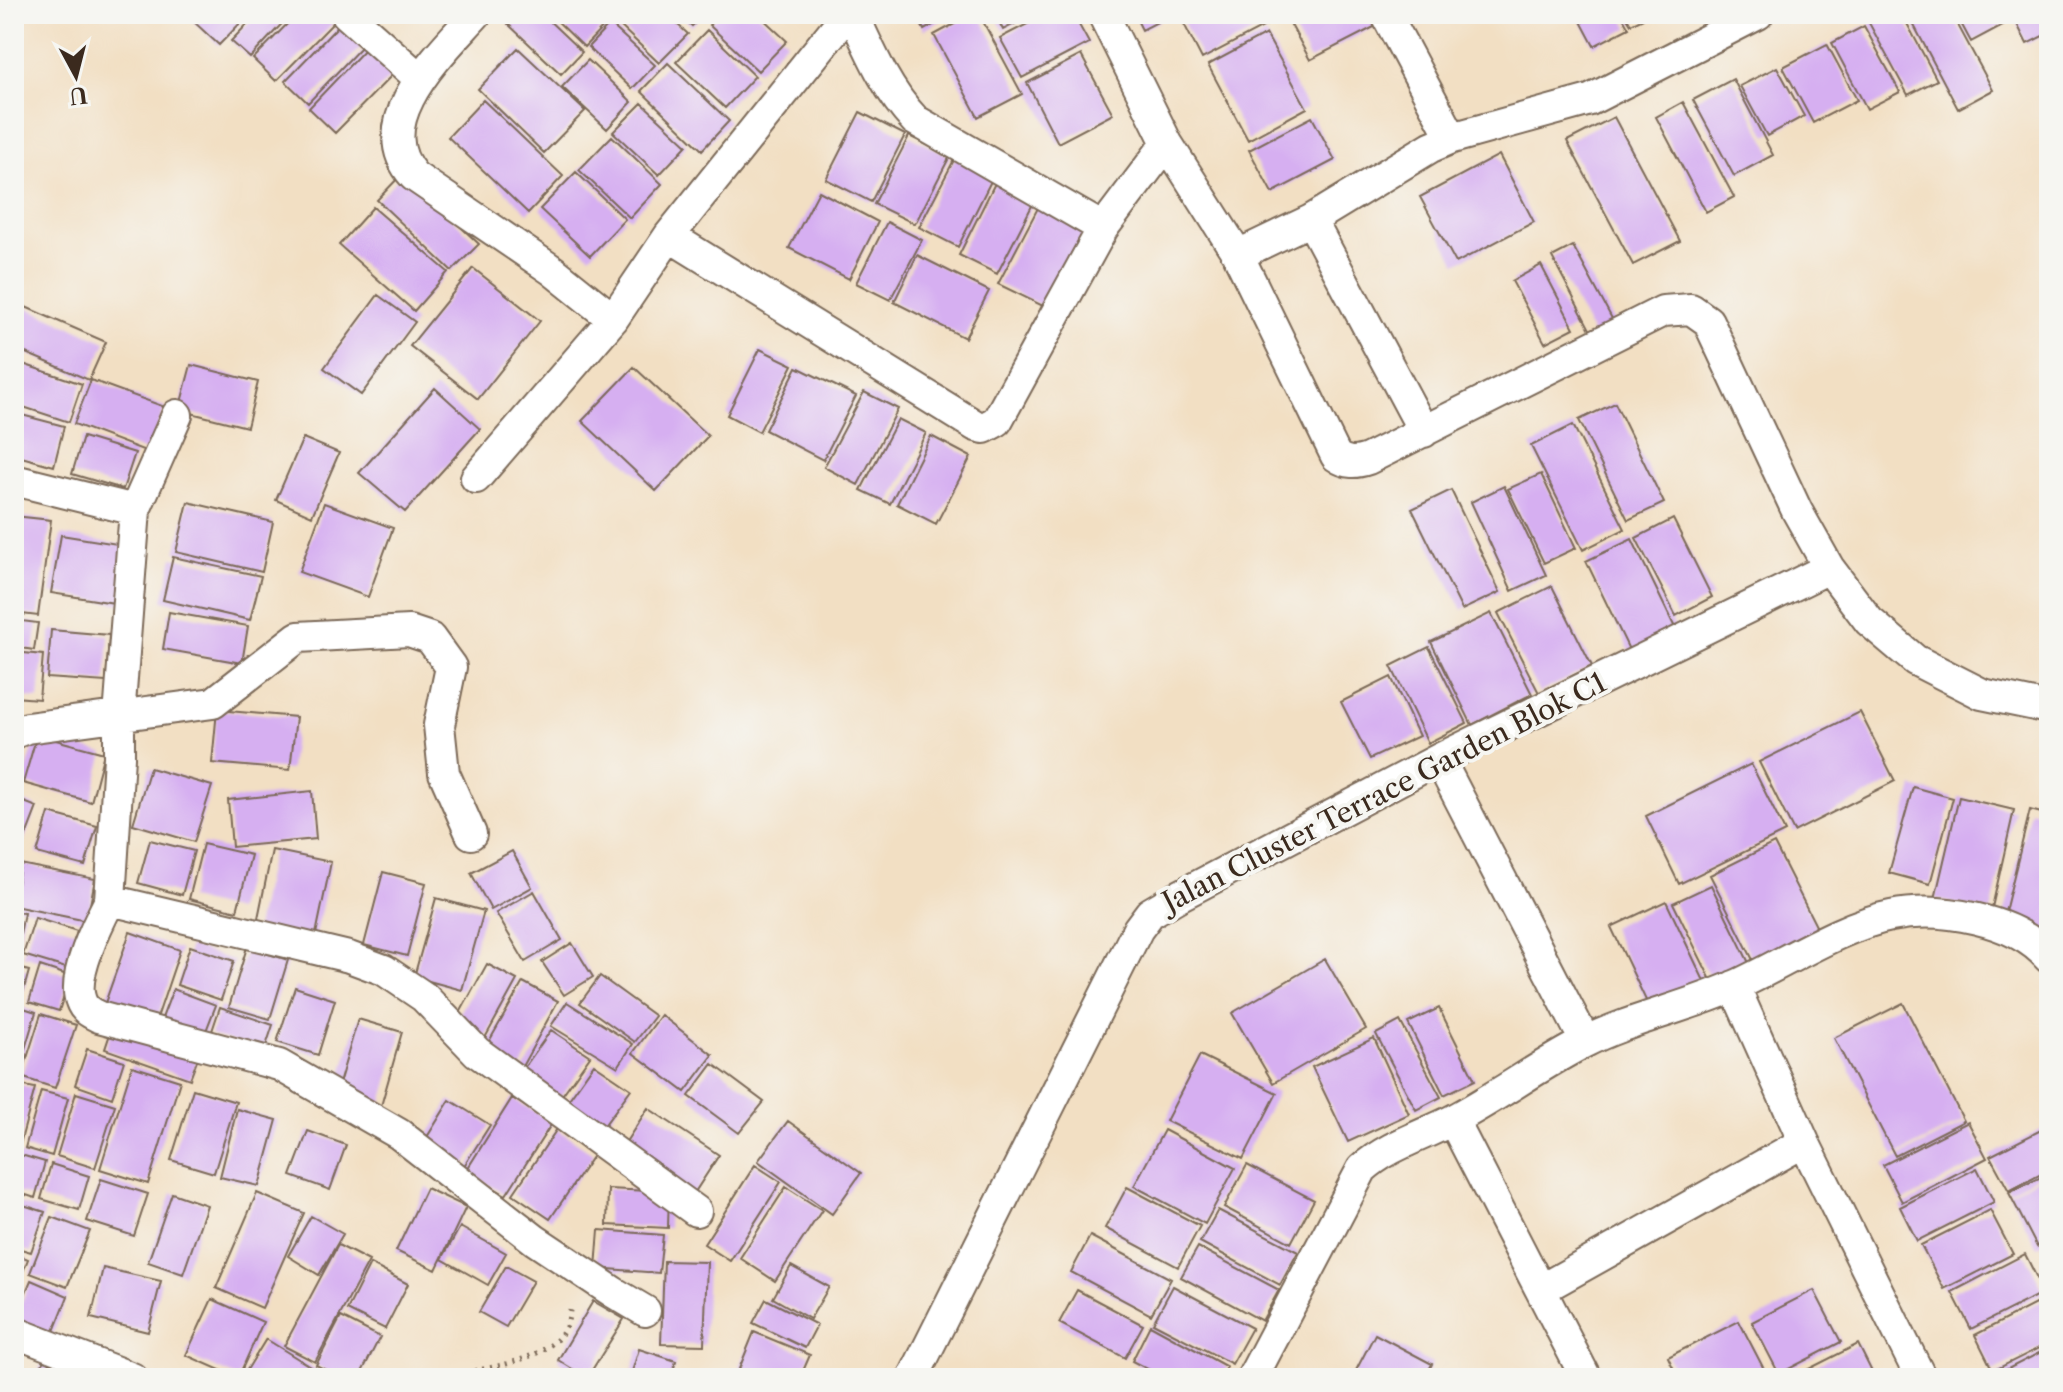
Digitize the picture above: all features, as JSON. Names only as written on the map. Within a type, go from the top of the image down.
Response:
[{"type":"street","points":[[347,14],[419,78]]},
{"type":"street","points":[[476,14],[419,78],[397,129],[398,148],[405,167],[435,191],[552,270],[613,319]]},
{"type":"street","points":[[476,478],[613,319],[669,236],[850,14],[903,107],[915,120],[1103,228]]},
{"type":"street","points":[[1103,14],[1167,143],[1238,255],[1336,456],[1344,462],[1358,462],[1424,432],[1663,311],[1691,309],[1708,321],[1797,511],[1829,568],[1869,621],[1915,660],[1982,694],[2049,708]]},
{"type":"street","points":[[1386,14],[1452,138]]},
{"type":"street","points":[[1238,255],[1311,220],[1431,147],[1452,138],[1590,100],[1758,14]]},
{"type":"street","points":[[669,236],[976,426],[990,427],[997,421],[1103,228],[1167,143]]},
{"type":"street","points":[[1311,220],[1424,432]]},
{"type":"street","points":[[177,415],[135,510],[119,717],[110,900],[93,932],[79,982],[79,999],[86,1010],[99,1017],[279,1065],[399,1134],[535,1240],[645,1311]]},
{"type":"street","points":[[14,480],[135,510]]},
{"type":"street","name":"Jalan Cluster Terrace Garden Blok C1","points":[[913,1378],[1138,929],[1150,913],[1439,759],[1829,568]]},
{"type":"street","points":[[14,733],[27,728],[213,703],[298,637],[409,631],[430,638],[451,667],[439,725],[441,749],[444,773],[471,834]]},
{"type":"street","points":[[1439,759],[1585,1041]]},
{"type":"street","points":[[110,900],[349,957],[384,970],[424,997],[477,1052],[696,1211]]},
{"type":"street","points":[[1252,1378],[1362,1169],[1375,1157],[1453,1120],[1585,1041],[1734,986],[1869,921],[1914,913],[1981,918],[2038,945],[2049,958]]},
{"type":"street","points":[[1734,986],[1804,1142],[1921,1378]]},
{"type":"street","points":[[1453,1120],[1586,1378]]},
{"type":"street","points":[[1542,1289],[1804,1142]]},
{"type":"street","points":[[14,1332],[132,1378]]},
{"type":"path","points":[[427,1378],[517,1362],[551,1344],[567,1326],[576,1268]]},
{"type":"building","points":[[199,14],[249,14],[219,45],[193,21]]},
{"type":"building","points":[[257,14],[291,14],[250,58],[231,41]]},
{"type":"building","points":[[297,14],[326,14],[334,22],[276,81],[253,59]]},
{"type":"building","points":[[518,14],[542,14],[582,52],[561,74],[508,24]]},
{"type":"building","points":[[550,14],[602,14],[609,21],[584,47]]},
{"type":"building","points":[[626,14],[666,14],[688,34],[659,63],[617,23]]},
{"type":"building","points":[[679,14],[704,14],[692,26]]},
{"type":"building","points":[[720,14],[758,14],[787,41],[758,71],[709,25]]},
{"type":"building","points":[[916,14],[953,14],[924,30]]},
{"type":"building","points":[[973,14],[979,14],[1022,94],[978,117],[934,35]]},
{"type":"building","points":[[995,14],[1034,14],[1003,30]]},
{"type":"building","points":[[1047,14],[1073,14],[1089,43],[1022,78],[1000,38]]},
{"type":"building","points":[[1134,14],[1173,14],[1142,30]]},
{"type":"building","points":[[1197,14],[1281,14],[1282,17],[1202,59],[1183,22]]},
{"type":"building","points":[[1285,14],[1372,14],[1378,25],[1310,60]]},
{"type":"building","points":[[1577,14],[1621,14],[1629,28],[1594,46]]},
{"type":"building","points":[[1625,14],[1651,14],[1631,24]]},
{"type":"building","points":[[1885,14],[1902,14],[1937,80],[1908,95],[1869,23]]},
{"type":"building","points":[[1908,14],[1952,14],[1993,90],[1958,109]]},
{"type":"building","points":[[1956,14],[2009,14],[2012,20],[1971,42]]},
{"type":"building","points":[[2012,14],[2049,14],[2049,33],[2027,44]]},
{"type":"building","points":[[340,24],[363,45],[308,103],[285,81]]},
{"type":"building","points":[[610,24],[655,65],[632,89],[588,47]]},
{"type":"building","points":[[1864,26],[1900,92],[1867,109],[1832,43]]},
{"type":"building","points":[[707,30],[755,76],[725,108],[676,62]]},
{"type":"building","points":[[1266,34],[1307,108],[1248,140],[1208,65]]},
{"type":"building","points":[[370,44],[397,70],[335,133],[309,108]]},
{"type":"building","points":[[1827,44],[1857,100],[1813,123],[1783,67]]},
{"type":"building","points":[[518,48],[585,111],[544,153],[478,89]]},
{"type":"building","points":[[1081,55],[1113,114],[1058,143],[1027,83]]},
{"type":"building","points":[[588,60],[632,102],[607,129],[562,87]]},
{"type":"building","points":[[668,63],[729,121],[702,150],[641,91]]},
{"type":"building","points":[[1777,67],[1804,116],[1767,136],[1740,86]]},
{"type":"building","points":[[1733,79],[1773,155],[1734,176],[1693,100]]},
{"type":"building","points":[[483,100],[563,176],[528,213],[448,137]]},
{"type":"building","points":[[1683,102],[1734,197],[1706,212],[1656,117]]},
{"type":"building","points":[[642,103],[687,145],[659,175],[613,132]]},
{"type":"building","points":[[860,112],[905,135],[871,202],[826,179]]},
{"type":"building","points":[[1312,117],[1335,160],[1272,193],[1249,150]]},
{"type":"building","points":[[1614,117],[1680,241],[1633,265],[1567,141]]},
{"type":"building","points":[[612,136],[662,184],[630,218],[579,170]]},
{"type":"building","points":[[909,136],[950,156],[915,224],[874,204]]},
{"type":"building","points":[[1499,155],[1534,222],[1456,263],[1420,197]]},
{"type":"building","points":[[955,158],[993,177],[958,247],[919,227]]},
{"type":"building","points":[[576,172],[625,219],[590,256],[540,209]]},
{"type":"building","points":[[403,173],[479,244],[452,271],[377,200]]},
{"type":"building","points":[[999,175],[1038,194],[997,274],[959,255]]},
{"type":"building","points":[[819,191],[878,222],[849,279],[789,248]]},
{"type":"building","points":[[1040,204],[1090,230],[1049,309],[998,284]]},
{"type":"building","points":[[373,207],[448,272],[414,311],[339,245]]},
{"type":"building","points":[[887,222],[922,240],[890,300],[856,283]]},
{"type":"building","points":[[1573,246],[1617,328],[1595,339],[1552,257]]},
{"type":"building","points":[[917,255],[989,291],[965,338],[894,302]]},
{"type":"building","points":[[1541,265],[1574,328],[1545,343],[1512,281]]},
{"type":"building","points":[[473,268],[540,321],[478,399],[410,346]]},
{"type":"building","points":[[378,295],[415,322],[361,395],[324,368]]},
{"type":"building","points":[[14,302],[106,342],[89,380],[14,348]]},
{"type":"building","points":[[760,349],[793,365],[759,432],[727,415]]},
{"type":"building","points":[[14,361],[82,384],[69,422],[14,404]]},
{"type":"building","points":[[191,365],[258,382],[247,427],[179,410]]},
{"type":"building","points":[[634,367],[708,436],[656,491],[582,421]]},
{"type":"building","points":[[797,367],[856,396],[823,460],[765,430]]},
{"type":"building","points":[[91,380],[165,407],[148,452],[74,424]]},
{"type":"building","points":[[435,388],[480,429],[405,512],[359,473]]},
{"type":"building","points":[[864,392],[898,409],[858,485],[824,467]]},
{"type":"building","points":[[1615,403],[1664,503],[1628,520],[1579,420]]},
{"type":"building","points":[[14,413],[64,426],[54,466],[14,455]]},
{"type":"building","points":[[898,419],[926,433],[890,504],[861,490]]},
{"type":"building","points":[[1573,425],[1625,529],[1583,550],[1531,446]]},
{"type":"building","points":[[931,436],[971,457],[936,524],[897,504]]},
{"type":"building","points":[[83,437],[135,453],[123,489],[72,474]]},
{"type":"building","points":[[303,438],[339,453],[312,516],[276,500]]},
{"type":"building","points":[[1541,474],[1576,548],[1544,563],[1508,489]]},
{"type":"building","points":[[1504,486],[1546,575],[1512,591],[1471,502]]},
{"type":"building","points":[[1451,490],[1500,592],[1462,610],[1412,509]]},
{"type":"building","points":[[188,502],[273,522],[262,572],[176,552]]},
{"type":"building","points":[[324,503],[393,528],[368,597],[299,572]]},
{"type":"building","points":[[14,516],[51,520],[38,616],[14,613]]},
{"type":"building","points":[[1673,519],[1712,597],[1676,616],[1636,538]]},
{"type":"building","points":[[61,535],[130,546],[121,604],[51,593]]},
{"type":"building","points":[[1632,539],[1678,634],[1632,656],[1586,561]]},
{"type":"building","points":[[173,557],[261,576],[250,620],[163,600]]},
{"type":"building","points":[[1552,586],[1592,666],[1539,693],[1498,613]]},
{"type":"building","points":[[169,612],[248,626],[242,663],[163,649]]},
{"type":"building","points":[[1491,613],[1532,694],[1472,725],[1431,642]]},
{"type":"building","points":[[14,620],[38,623],[34,650],[14,647]]},
{"type":"building","points":[[51,630],[109,635],[106,682],[47,678]]},
{"type":"building","points":[[1429,647],[1467,723],[1428,743],[1391,666]]},
{"type":"building","points":[[14,652],[43,655],[39,699],[14,697]]},
{"type":"building","points":[[1391,677],[1419,736],[1370,759],[1341,702]]},
{"type":"building","points":[[217,710],[296,717],[290,770],[212,763]]},
{"type":"building","points":[[1860,712],[1895,781],[1794,832],[1759,762]]},
{"type":"building","points":[[37,735],[104,753],[91,802],[23,783]]},
{"type":"building","points":[[1751,764],[1785,832],[1679,884],[1646,816]]},
{"type":"building","points":[[150,768],[212,786],[194,842],[133,824]]},
{"type":"building","points":[[1913,787],[1953,798],[1930,884],[1889,873]]},
{"type":"building","points":[[312,791],[316,839],[232,847],[228,800]]},
{"type":"building","points":[[1959,797],[2014,810],[1991,912],[1935,899]]},
{"type":"building","points":[[14,798],[37,807],[14,867]]},
{"type":"building","points":[[2030,810],[2049,815],[2049,931],[2003,920]]},
{"type":"building","points":[[49,813],[97,826],[85,866],[37,853]]},
{"type":"building","points":[[150,840],[194,851],[182,895],[138,883]]},
{"type":"building","points":[[1774,843],[1819,932],[1755,964],[1710,875]]},
{"type":"building","points":[[203,844],[251,855],[237,911],[189,899]]},
{"type":"building","points":[[272,850],[331,862],[315,939],[256,928]]},
{"type":"building","points":[[512,851],[532,887],[491,910],[471,873]]},
{"type":"building","points":[[20,864],[95,879],[87,921],[14,906]]},
{"type":"building","points":[[383,872],[426,883],[407,956],[364,945]]},
{"type":"building","points":[[1711,885],[1749,963],[1712,982],[1673,903]]},
{"type":"building","points":[[534,891],[562,940],[525,962],[496,913]]},
{"type":"building","points":[[436,898],[484,911],[462,990],[414,977]]},
{"type":"building","points":[[1666,901],[1705,983],[1650,1009],[1611,927]]},
{"type":"building","points":[[14,912],[24,913],[17,951],[14,950]]},
{"type":"building","points":[[35,918],[77,931],[66,968],[23,955]]},
{"type":"building","points":[[130,932],[180,950],[155,1024],[104,1006]]},
{"type":"building","points":[[572,943],[593,977],[564,995],[542,962]]},
{"type":"building","points":[[190,946],[234,961],[221,1000],[177,985]]},
{"type":"building","points":[[247,947],[288,960],[270,1019],[229,1007]]},
{"type":"building","points":[[1325,959],[1366,1029],[1273,1083],[1232,1013]]},
{"type":"building","points":[[487,964],[517,980],[485,1038],[455,1022]]},
{"type":"building","points":[[40,966],[70,976],[59,1011],[29,1002]]},
{"type":"building","points":[[14,967],[29,971],[20,1003],[14,1001]]},
{"type":"building","points":[[600,976],[655,1016],[635,1042],[580,1003]]},
{"type":"building","points":[[523,982],[558,1001],[519,1072],[483,1052]]},
{"type":"building","points":[[295,987],[335,1000],[318,1055],[277,1042]]},
{"type":"building","points":[[173,989],[216,1005],[204,1036],[161,1021]]},
{"type":"building","points":[[567,1002],[633,1044],[618,1067],[551,1026]]},
{"type":"building","points":[[1903,1003],[1964,1121],[1895,1156],[1834,1038]]},
{"type":"building","points":[[14,1005],[36,1012],[15,1082],[14,1082]]},
{"type":"building","points":[[220,1007],[273,1025],[264,1052],[211,1034]]},
{"type":"building","points":[[1439,1008],[1475,1080],[1444,1095],[1408,1023]]},
{"type":"building","points":[[41,1014],[76,1025],[55,1088],[21,1077]]},
{"type":"building","points":[[661,1015],[713,1055],[685,1092],[633,1053]]},
{"type":"building","points":[[358,1019],[402,1032],[381,1106],[336,1094]]},
{"type":"building","points":[[1400,1021],[1441,1097],[1416,1110],[1376,1034]]},
{"type":"building","points":[[112,1028],[198,1058],[190,1079],[105,1049]]},
{"type":"building","points":[[551,1030],[590,1056],[558,1101],[519,1075]]},
{"type":"building","points":[[1374,1038],[1409,1114],[1348,1142],[1312,1067]]},
{"type":"building","points":[[87,1049],[124,1061],[112,1098],[75,1085]]},
{"type":"building","points":[[1200,1055],[1277,1093],[1243,1159],[1166,1121]]},
{"type":"building","points":[[594,1064],[631,1089],[603,1127],[567,1102]]},
{"type":"building","points":[[713,1064],[764,1102],[739,1133],[689,1096]]},
{"type":"building","points":[[132,1066],[180,1081],[148,1184],[100,1169]]},
{"type":"building","points":[[14,1084],[35,1088],[20,1144],[14,1142]]},
{"type":"building","points":[[193,1089],[236,1102],[214,1173],[171,1160]]},
{"type":"building","points":[[41,1091],[68,1098],[52,1156],[25,1148]]},
{"type":"building","points":[[76,1093],[115,1105],[95,1168],[57,1156]]},
{"type":"building","points":[[512,1098],[552,1123],[506,1195],[466,1171]]},
{"type":"building","points":[[450,1100],[490,1125],[464,1166],[424,1142]]},
{"type":"building","points":[[648,1108],[719,1155],[693,1195],[622,1148]]},
{"type":"building","points":[[237,1109],[277,1120],[259,1186],[220,1177]]},
{"type":"building","points":[[788,1121],[861,1173],[832,1214],[758,1161]]},
{"type":"building","points":[[1968,1122],[1987,1158],[1902,1202],[1883,1165]]},
{"type":"building","points":[[2049,1126],[2049,1170],[2009,1191],[1990,1156]]},
{"type":"building","points":[[557,1129],[594,1154],[550,1219],[513,1194]]},
{"type":"building","points":[[1164,1130],[1235,1168],[1205,1224],[1134,1186]]},
{"type":"building","points":[[308,1131],[346,1145],[330,1190],[291,1176]]},
{"type":"building","points":[[14,1153],[45,1162],[35,1198],[14,1191]]},
{"type":"building","points":[[51,1164],[89,1176],[79,1210],[41,1199]]},
{"type":"building","points":[[755,1165],[781,1182],[730,1261],[704,1244]]},
{"type":"building","points":[[1247,1165],[1314,1200],[1291,1243],[1224,1207]]},
{"type":"building","points":[[1977,1168],[1994,1202],[1917,1241],[1900,1207]]},
{"type":"building","points":[[2049,1173],[2049,1241],[2037,1247],[2009,1193]]},
{"type":"building","points":[[101,1179],[148,1194],[134,1236],[87,1221]]},
{"type":"building","points":[[786,1187],[822,1210],[775,1281],[740,1258]]},
{"type":"building","points":[[1127,1187],[1200,1226],[1178,1267],[1105,1228]]},
{"type":"building","points":[[426,1188],[466,1207],[436,1270],[396,1251]]},
{"type":"building","points":[[608,1189],[669,1192],[668,1228],[607,1225]]},
{"type":"building","points":[[172,1193],[207,1205],[183,1274],[148,1262]]},
{"type":"building","points":[[257,1193],[304,1213],[262,1308],[216,1288]]},
{"type":"building","points":[[14,1202],[45,1212],[31,1252],[14,1247]]},
{"type":"building","points":[[1218,1210],[1298,1252],[1280,1285],[1200,1242]]},
{"type":"building","points":[[1990,1210],[2013,1254],[1944,1289],[1921,1245]]},
{"type":"building","points":[[311,1216],[343,1234],[319,1275],[288,1256]]},
{"type":"building","points":[[52,1217],[90,1231],[67,1287],[30,1273]]},
{"type":"building","points":[[460,1227],[506,1253],[488,1285],[442,1259]]},
{"type":"building","points":[[599,1230],[663,1235],[659,1273],[596,1268]]},
{"type":"building","points":[[1090,1236],[1171,1279],[1151,1315],[1071,1272]]},
{"type":"building","points":[[338,1245],[369,1261],[315,1362],[284,1346]]},
{"type":"building","points":[[1198,1247],[1279,1290],[1262,1321],[1181,1277]]},
{"type":"building","points":[[14,1253],[28,1259],[14,1294]]},
{"type":"building","points":[[2025,1254],[2044,1292],[1971,1329],[1952,1292]]},
{"type":"building","points":[[664,1261],[707,1262],[704,1345],[661,1344]]},
{"type":"building","points":[[370,1264],[408,1284],[385,1329],[347,1310]]},
{"type":"building","points":[[506,1266],[533,1281],[506,1327],[479,1312]]},
{"type":"building","points":[[791,1266],[829,1287],[810,1319],[773,1298]]},
{"type":"building","points":[[103,1268],[161,1281],[148,1332],[91,1318]]},
{"type":"building","points":[[31,1280],[68,1296],[52,1336],[14,1320]]},
{"type":"building","points":[[1173,1286],[1252,1328],[1232,1364],[1153,1323]]},
{"type":"building","points":[[1077,1290],[1143,1325],[1125,1358],[1059,1323]]},
{"type":"building","points":[[1814,1290],[1841,1342],[1779,1374],[1752,1322]]},
{"type":"building","points":[[2049,1297],[2049,1343],[1993,1371],[1975,1335]]},
{"type":"building","points":[[212,1299],[263,1322],[238,1378],[186,1355]]},
{"type":"building","points":[[766,1299],[817,1325],[805,1348],[753,1323]]},
{"type":"building","points":[[593,1301],[624,1319],[587,1378],[558,1360]]},
{"type":"building","points":[[341,1317],[380,1337],[359,1378],[341,1378],[316,1365]]},
{"type":"building","points":[[1739,1321],[1766,1373],[1757,1378],[1678,1378],[1668,1357]]},
{"type":"building","points":[[1150,1325],[1227,1367],[1221,1378],[1165,1378],[1132,1361]]},
{"type":"building","points":[[754,1332],[810,1355],[800,1378],[760,1378],[739,1369]]},
{"type":"building","points":[[1375,1334],[1432,1364],[1425,1378],[1352,1378]]},
{"type":"building","points":[[266,1339],[329,1378],[242,1378]]},
{"type":"building","points":[[1858,1344],[1875,1378],[1791,1378]]},
{"type":"building","points":[[2049,1348],[2049,1378],[1990,1378]]},
{"type":"building","points":[[639,1349],[676,1361],[671,1378],[630,1378]]},
{"type":"building","points":[[48,1356],[76,1375],[74,1378],[33,1378]]}]
